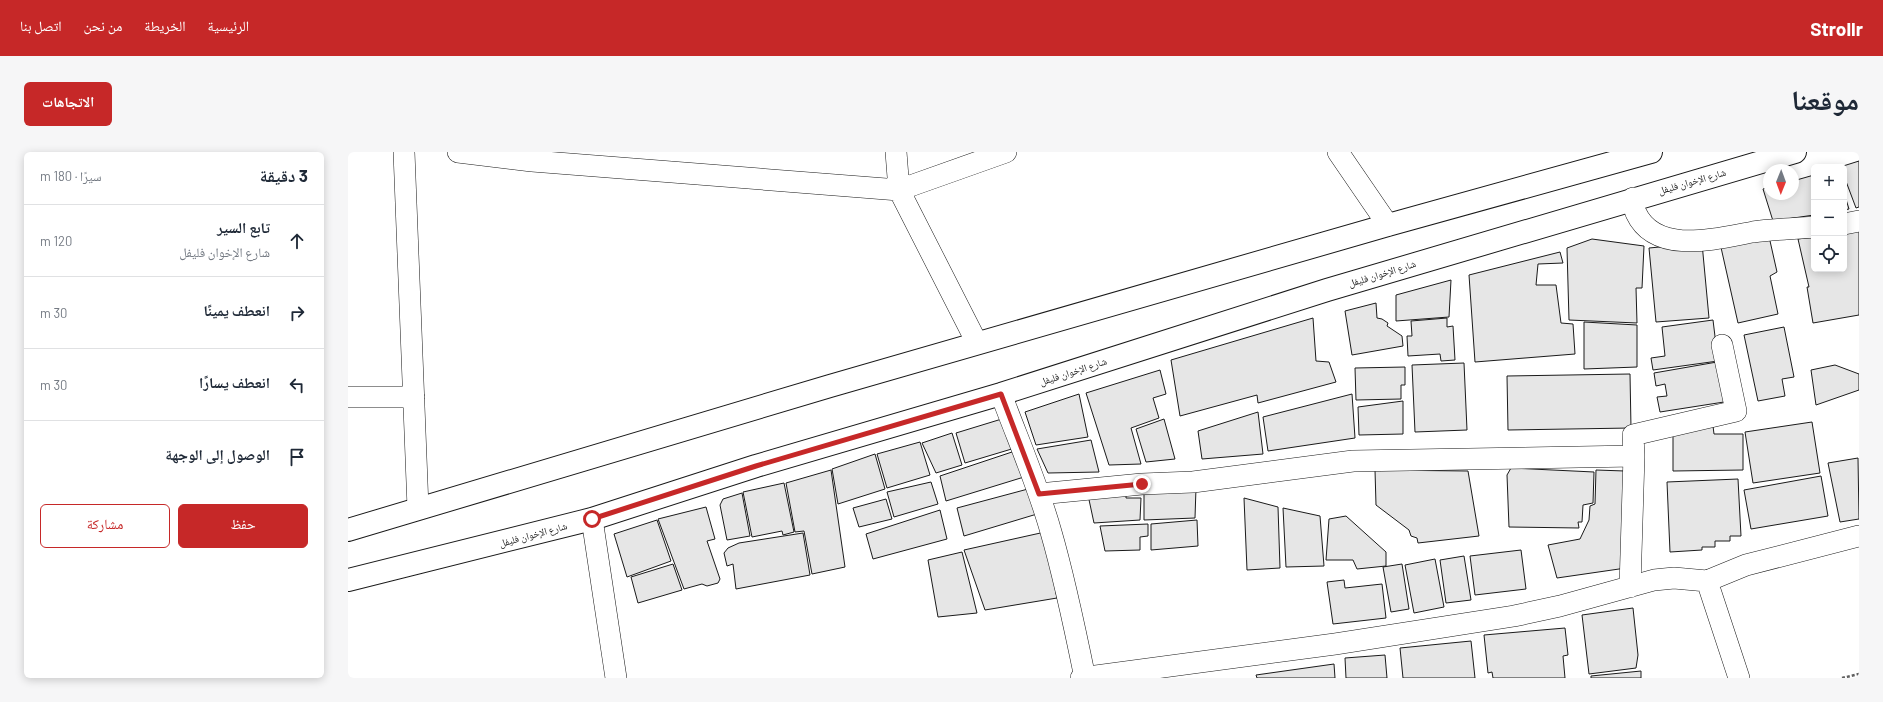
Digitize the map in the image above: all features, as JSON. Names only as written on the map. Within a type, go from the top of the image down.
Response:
[{"type":"main road","points":[[348,530],[977,343],[1388,225],[1651,152]]},
{"type":"main road","name":"شارع الإخوان فليفل","points":[[348,580],[592,519],[756,466],[1001,394],[1327,290],[1633,198],[1795,152]]},
{"type":"street","points":[[404,152],[418,508]]},
{"type":"street","points":[[458,152],[531,156],[899,190],[1006,152]]},
{"type":"street","points":[[896,152],[899,190],[977,343]]},
{"type":"street","points":[[1338,152],[1388,225]]},
{"type":"street","points":[[1633,198],[1636,213],[1642,222],[1652,232],[1672,239],[1693,242],[1705,241],[1754,232],[1811,227]]},
{"type":"street","points":[[1847,223],[1859,221]]},
{"type":"street","points":[[1630,587],[1634,456],[1633,435],[1736,411],[1722,345]]},
{"type":"street","points":[[1001,394],[1039,494],[1072,612],[1083,678],[1327,645],[1463,624],[1560,606],[1654,580],[1674,578],[1707,581],[1746,565],[1859,536]]},
{"type":"street","points":[[348,397],[414,397]]},
{"type":"street","points":[[1039,494],[1142,484],[1193,482],[1353,461],[1634,456]]},
{"type":"street","points":[[592,519],[616,678]]},
{"type":"street","points":[[1707,581],[1739,678]]},
{"type":"path","points":[[1842,678],[1859,674]]},
{"type":"building","points":[[1859,161],[1859,207],[1856,208],[1847,184],[1847,165]]},
{"type":"building","points":[[1811,176],[1811,215],[1773,221],[1766,200],[1799,200],[1799,179]]},
{"type":"building","points":[[1859,228],[1859,315],[1813,323],[1807,287],[1809,287],[1798,239],[1811,237],[1811,272],[1847,272],[1847,230]]},
{"type":"building","points":[[1768,232],[1777,272],[1770,276],[1778,314],[1738,323],[1720,243]]},
{"type":"building","points":[[1592,239],[1644,246],[1642,288],[1636,288],[1637,323],[1569,320],[1567,248]]},
{"type":"building","points":[[1702,243],[1709,318],[1656,322],[1649,248]]},
{"type":"building","points":[[1560,252],[1563,263],[1538,264],[1536,285],[1556,285],[1561,323],[1573,324],[1575,354],[1475,362],[1469,275]]},
{"type":"building","points":[[1451,280],[1449,317],[1396,321],[1396,295]]},
{"type":"building","points":[[1376,303],[1377,318],[1388,323],[1387,326],[1402,336],[1403,346],[1352,355],[1345,311]]},
{"type":"building","points":[[1313,318],[1316,361],[1329,362],[1336,382],[1258,403],[1257,395],[1180,416],[1171,360]]},
{"type":"building","points":[[1447,318],[1447,327],[1453,326],[1455,360],[1441,361],[1440,354],[1408,356],[1407,336],[1412,336],[1411,321]]},
{"type":"building","points":[[1713,320],[1718,361],[1653,370],[1651,358],[1665,356],[1662,327]]},
{"type":"building","points":[[1584,322],[1637,325],[1637,367],[1584,369]]},
{"type":"building","points":[[1784,327],[1794,377],[1782,379],[1785,396],[1758,401],[1744,335]]},
{"type":"building","points":[[1717,362],[1724,402],[1660,412],[1657,397],[1667,396],[1665,384],[1656,386],[1654,373]]},
{"type":"building","points":[[1464,363],[1467,430],[1415,432],[1412,365]]},
{"type":"building","points":[[1835,365],[1859,374],[1859,390],[1816,405],[1811,370]]},
{"type":"building","points":[[1405,367],[1405,385],[1401,385],[1401,399],[1356,400],[1355,368]]},
{"type":"building","points":[[1160,370],[1166,394],[1153,398],[1159,418],[1131,428],[1141,464],[1109,465],[1086,393]]},
{"type":"building","points":[[1630,374],[1631,428],[1508,430],[1507,376]]},
{"type":"building","points":[[1079,394],[1088,437],[1036,445],[1025,412]]},
{"type":"building","points":[[1352,394],[1355,438],[1268,451],[1263,417]]},
{"type":"building","points":[[1403,401],[1403,434],[1359,435],[1358,407]]},
{"type":"building","points":[[1258,412],[1263,454],[1202,459],[1198,431]]},
{"type":"building","points":[[1005,418],[1015,448],[965,463],[956,433]]},
{"type":"building","points":[[1164,419],[1175,459],[1146,462],[1136,429]]},
{"type":"building","points":[[1812,422],[1820,473],[1753,483],[1745,432]]},
{"type":"building","points":[[1713,426],[1714,434],[1743,434],[1743,470],[1673,471],[1673,427]]},
{"type":"building","points":[[952,433],[962,465],[936,473],[922,443]]},
{"type":"building","points":[[1091,440],[1099,472],[1048,473],[1037,449]]},
{"type":"building","points":[[920,442],[930,475],[887,488],[877,454]]},
{"type":"building","points":[[1015,451],[1024,477],[946,501],[940,476]]},
{"type":"building","points":[[875,454],[885,489],[838,504],[832,469]]},
{"type":"building","points":[[1858,458],[1859,519],[1840,522],[1828,463]]},
{"type":"building","points":[[1511,468],[1594,472],[1593,503],[1583,505],[1582,522],[1578,522],[1579,528],[1509,527],[1507,475]]},
{"type":"building","points":[[831,470],[845,567],[812,574],[804,531],[795,532],[786,483]]},
{"type":"building","points":[[1375,470],[1468,471],[1479,536],[1418,543],[1417,538],[1411,536],[1409,530],[1376,505]]},
{"type":"building","points":[[1596,470],[1625,471],[1626,568],[1557,578],[1548,545],[1580,539],[1589,520],[1590,506],[1595,504]]},
{"type":"building","points":[[1821,476],[1828,516],[1751,529],[1744,490]]},
{"type":"building","points":[[1738,479],[1741,536],[1730,536],[1730,541],[1715,541],[1715,547],[1702,547],[1702,550],[1670,552],[1667,482]]},
{"type":"building","points":[[931,482],[938,504],[894,517],[887,492]]},
{"type":"building","points":[[784,483],[794,532],[783,535],[782,531],[752,537],[743,492]]},
{"type":"building","points":[[1196,488],[1195,518],[1144,520],[1144,492]]},
{"type":"building","points":[[1028,489],[1037,514],[964,536],[957,508]]},
{"type":"building","points":[[1126,490],[1126,498],[1141,498],[1140,520],[1094,523],[1088,495]]},
{"type":"building","points":[[742,493],[750,536],[727,540],[720,505],[723,499]]},
{"type":"building","points":[[1244,498],[1278,507],[1280,568],[1247,570]]},
{"type":"building","points":[[886,499],[892,519],[859,527],[853,508]]},
{"type":"building","points":[[706,507],[715,539],[707,541],[720,579],[718,583],[707,586],[702,584],[684,589],[658,519]]},
{"type":"building","points":[[1283,508],[1320,516],[1324,566],[1286,567]]},
{"type":"building","points":[[940,510],[947,539],[873,559],[866,534]]},
{"type":"building","points":[[1346,516],[1386,552],[1386,566],[1357,569],[1353,560],[1326,560],[1329,519]]},
{"type":"building","points":[[657,520],[671,561],[627,577],[614,534]]},
{"type":"building","points":[[1197,520],[1198,546],[1151,550],[1151,524]]},
{"type":"building","points":[[1148,524],[1148,536],[1140,537],[1140,550],[1105,551],[1100,526]]},
{"type":"building","points":[[1045,532],[1057,598],[985,610],[964,550]]},
{"type":"building","points":[[803,533],[810,575],[736,589],[733,564],[727,566],[724,553],[728,548],[739,543]]},
{"type":"building","points":[[1521,550],[1526,589],[1475,595],[1470,556]]},
{"type":"building","points":[[962,552],[977,613],[938,617],[928,560]]},
{"type":"building","points":[[1464,556],[1471,600],[1446,603],[1440,560]]},
{"type":"building","points":[[1435,559],[1444,607],[1414,613],[1405,565]]},
{"type":"building","points":[[673,564],[682,590],[638,603],[631,577]]},
{"type":"building","points":[[1402,564],[1409,609],[1391,612],[1383,567]]},
{"type":"building","points":[[1344,580],[1345,588],[1382,584],[1386,618],[1333,624],[1327,582]]},
{"type":"building","points":[[1633,608],[1638,655],[1636,668],[1589,674],[1582,615]]},
{"type":"building","points":[[1565,628],[1568,655],[1563,656],[1565,678],[1493,678],[1492,672],[1488,673],[1484,635]]},
{"type":"building","points":[[1471,641],[1475,678],[1403,678],[1400,648]]},
{"type":"building","points":[[1385,655],[1387,678],[1346,678],[1345,658]]},
{"type":"building","points":[[1334,664],[1335,678],[1257,678],[1256,675]]},
{"type":"building","points":[[1641,671],[1641,678],[1591,678],[1591,676]]},
{"type":"route","points":[[592,519],[756,466],[1001,394],[1039,494],[1142,484]]}]
